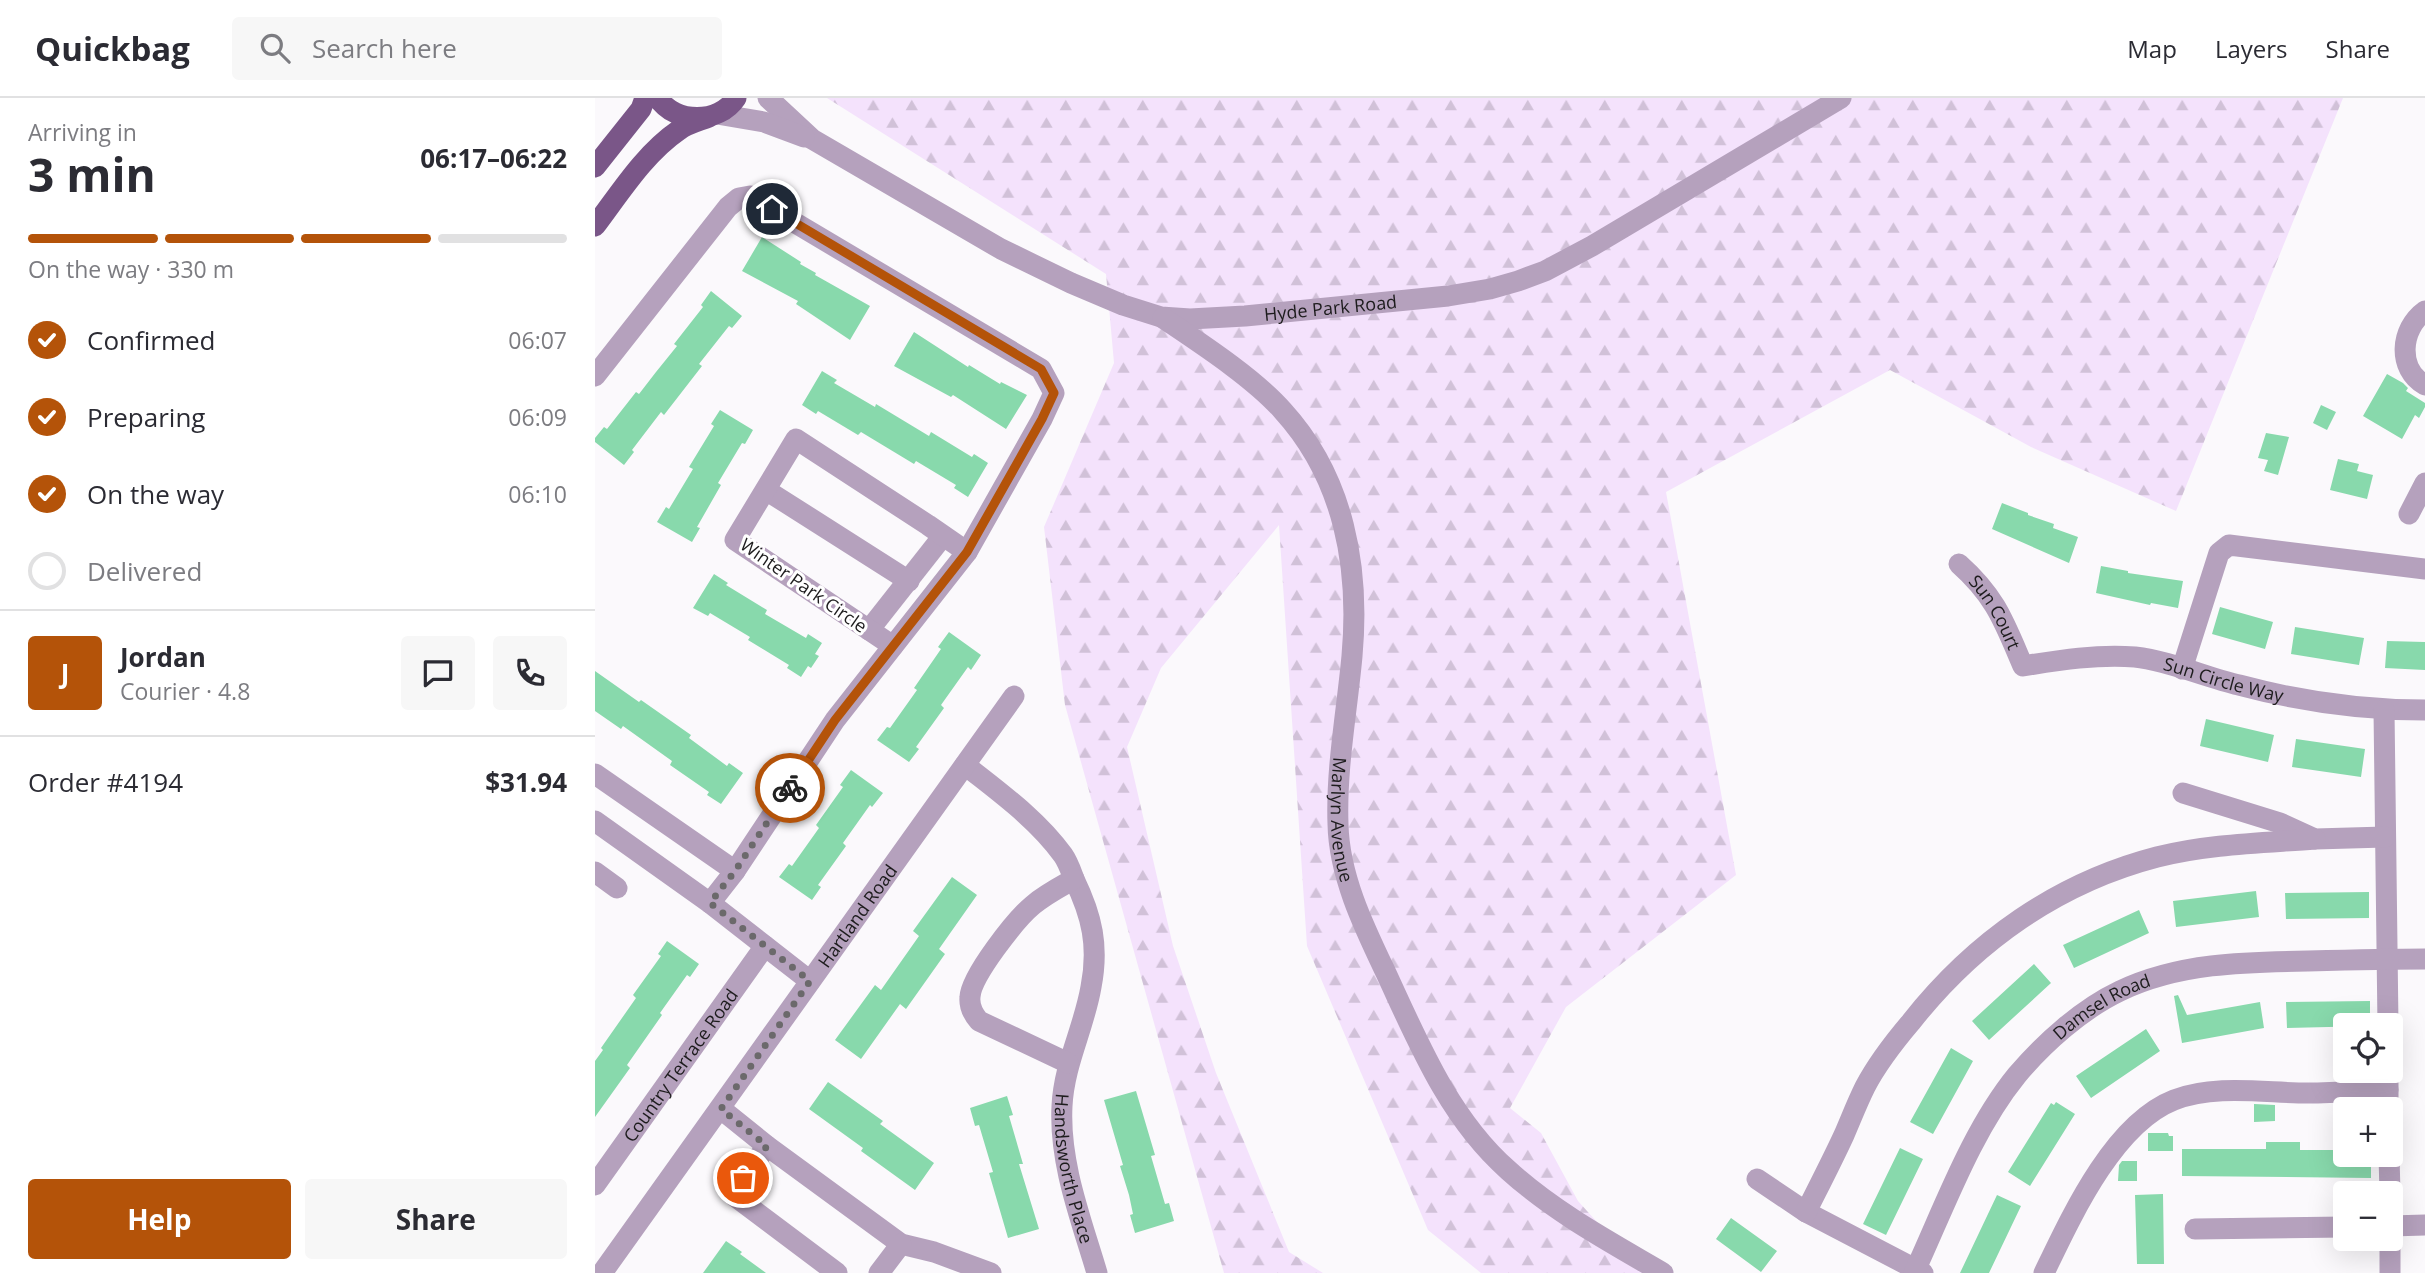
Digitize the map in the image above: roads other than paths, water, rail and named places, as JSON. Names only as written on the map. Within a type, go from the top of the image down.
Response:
[{"type":"main road","points":[[595,167],[641,109],[645,98]]},
{"type":"main road","points":[[658,98],[662,104],[680,115],[713,116]]},
{"type":"main road","points":[[595,226],[642,163],[663,142],[681,128],[713,116],[736,98]]},
{"type":"street","name":"Hyde Park Road","points":[[768,98],[813,139]]},
{"type":"street","name":"Hyde Park Road","points":[[713,116],[764,122],[813,139],[1001,249],[1071,283],[1161,317],[1212,319],[1448,296],[1518,281],[1545,271],[1593,246],[1841,98]]},
{"type":"street","points":[[595,376],[728,207],[739,198],[750,196],[1041,369],[1054,393],[967,552],[835,720],[735,871],[710,903]]},
{"type":"street","points":[[2425,311],[2409,331],[2405,349],[2408,369],[2425,385]]},
{"type":"street","name":"Marlyn Avenue","points":[[1161,317],[1202,345],[1281,408],[1302,433],[1320,462],[1340,508],[1350,555],[1355,610],[1339,792],[1340,846],[1357,905],[1433,1072],[1469,1127],[1506,1169],[1547,1202],[1663,1273]]},
{"type":"street","name":"Winter Park Circle","points":[[893,646],[735,540],[796,439],[967,552]]},
{"type":"street","points":[[2409,514],[2425,483]]},
{"type":"street","points":[[765,490],[909,581]]},
{"type":"street","points":[[869,630],[943,536]]},
{"type":"street","points":[[2182,669],[2219,553],[2229,545],[2425,569]]},
{"type":"street","name":"Sun Court","points":[[1959,564],[1981,584],[1994,602],[2023,666]]},
{"type":"street","name":"Sun Circle Way","points":[[2023,666],[2111,656],[2138,658],[2241,686],[2384,710],[2425,710]]},
{"type":"street","name":"Hartland Road","points":[[602,1273],[1014,696]]},
{"type":"street","points":[[2384,710],[2388,1013]]},
{"type":"street","name":"Handsworth Place","points":[[965,765],[1017,805],[1063,856],[1092,925],[1094,955],[1091,986],[1084,1017],[1068,1063],[1062,1107],[1063,1142],[1073,1192],[1097,1273]]},
{"type":"street","points":[[595,774],[735,871]]},
{"type":"street","points":[[2183,793],[2280,823],[2315,839]]},
{"type":"street","points":[[595,821],[710,903],[810,981]]},
{"type":"street","points":[[1807,1212],[1865,1086],[1884,1057],[1930,997],[1981,948],[2015,921],[2076,886],[2148,859],[2206,847],[2385,836]]},
{"type":"street","points":[[595,872],[617,888]]},
{"type":"street","points":[[1068,1063],[979,1021],[973,1015],[969,1000],[979,973],[1016,922],[1049,892],[1074,879]]},
{"type":"street","name":"Country Terrace Road","points":[[595,1185],[765,946]]},
{"type":"street","name":"Damsel Road","points":[[1917,1272],[1977,1138],[2016,1076],[2069,1024],[2095,1005],[2119,991],[2147,980],[2217,965],[2425,958]]},
{"type":"street","points":[[2045,1273],[2088,1186],[2132,1131],[2152,1112],[2174,1100],[2221,1091],[2309,1093],[2388,1090]]},
{"type":"street","points":[[721,1109],[901,1244],[934,1252],[991,1273]]},
{"type":"street","points":[[767,1146],[731,1194],[837,1273]]},
{"type":"street","points":[[1757,1179],[1807,1212],[1917,1272]]},
{"type":"street","points":[[2403,1226],[2425,1225]]},
{"type":"street","points":[[2195,1229],[2333,1227]]},
{"type":"street","points":[[879,1273],[901,1244]]},
{"type":"street","points":[[2390,1251],[2390,1273]]}]
